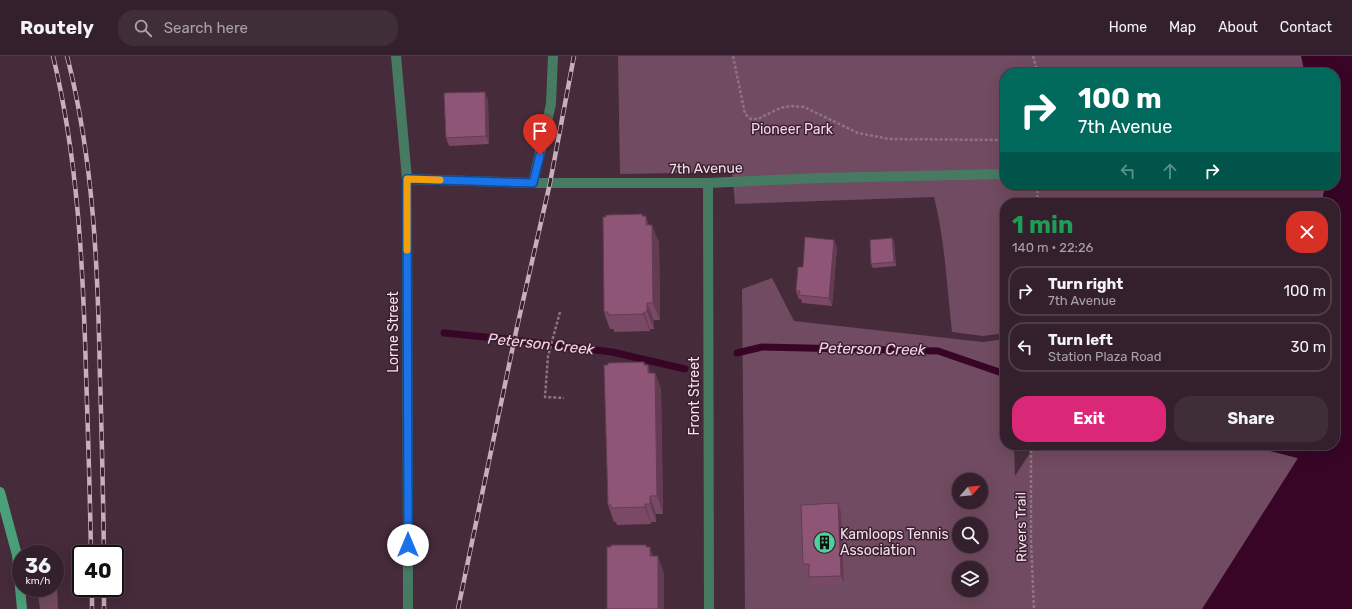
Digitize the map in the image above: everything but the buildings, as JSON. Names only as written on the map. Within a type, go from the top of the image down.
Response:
[{"type":"main road","points":[[1,498],[17,555],[22,609]]},
{"type":"street","name":"Lorne Street","points":[[396,56],[407,179],[408,609]]},
{"type":"street","points":[[533,183],[551,104],[553,56]]},
{"type":"street","name":"7th Avenue","points":[[407,179],[533,183],[708,183],[820,178],[1000,174]]},
{"type":"street","name":"Front Street","points":[[708,183],[709,609]]},
{"type":"path","points":[[733,56],[746,114],[751,119],[758,119],[780,108],[791,106],[804,107],[858,133],[889,139],[1000,140]]},
{"type":"path","points":[[1033,56],[1037,68]]},
{"type":"path","points":[[560,312],[548,356],[545,397],[564,398]]},
{"type":"path","name":"Rivers Trail","points":[[1031,450],[1031,541],[1034,609]]},
{"type":"green space","name":"Pioneer Park","points":[[618,56],[1301,56],[1304,68],[1000,68],[1000,190],[1324,190],[1323,198],[1000,198],[1000,334],[983,336],[952,332],[943,247],[934,197],[735,204],[732,172],[620,174]]},
{"type":"green space","points":[[772,278],[794,321],[983,342],[1000,340],[1000,450],[1014,450],[1015,476],[1032,450],[1300,450],[1300,455],[1203,609],[745,609],[742,289]]},
{"type":"green space","points":[[38,597],[57,597],[58,609],[40,609]]},
{"type":"shaded area","points":[[1301,56],[1352,56],[1352,609],[1202,609],[1300,455],[1300,450],[1340,450],[1340,198],[1323,198],[1324,190],[1340,190],[1340,68],[1304,68]]},
{"type":"waterway","name":"Peterson Creek","points":[[444,333],[612,352],[685,369]]},
{"type":"waterway","name":"Peterson Creek","points":[[737,353],[762,347],[938,351],[1000,372]]},
{"type":"waterway","name":"Peterson Creek","points":[[1280,450],[1308,457]]},
{"type":"railway","points":[[53,56],[68,134],[78,213],[85,332],[91,545]]},
{"type":"railway","points":[[67,56],[83,135],[93,216],[98,297],[104,545]]},
{"type":"railway","points":[[458,609],[517,327],[550,183],[574,56]]},
{"type":"railway","points":[[92,597],[92,609]]},
{"type":"railway","points":[[104,597],[104,609]]},
{"type":"slow traffic","points":[[407,250],[407,179],[440,180]]},
{"type":"place","name":"Kamloops Tennis Association","points":[[824,542]]},
{"type":"route","points":[[408,545],[407,179],[533,183],[540,155]]}]
